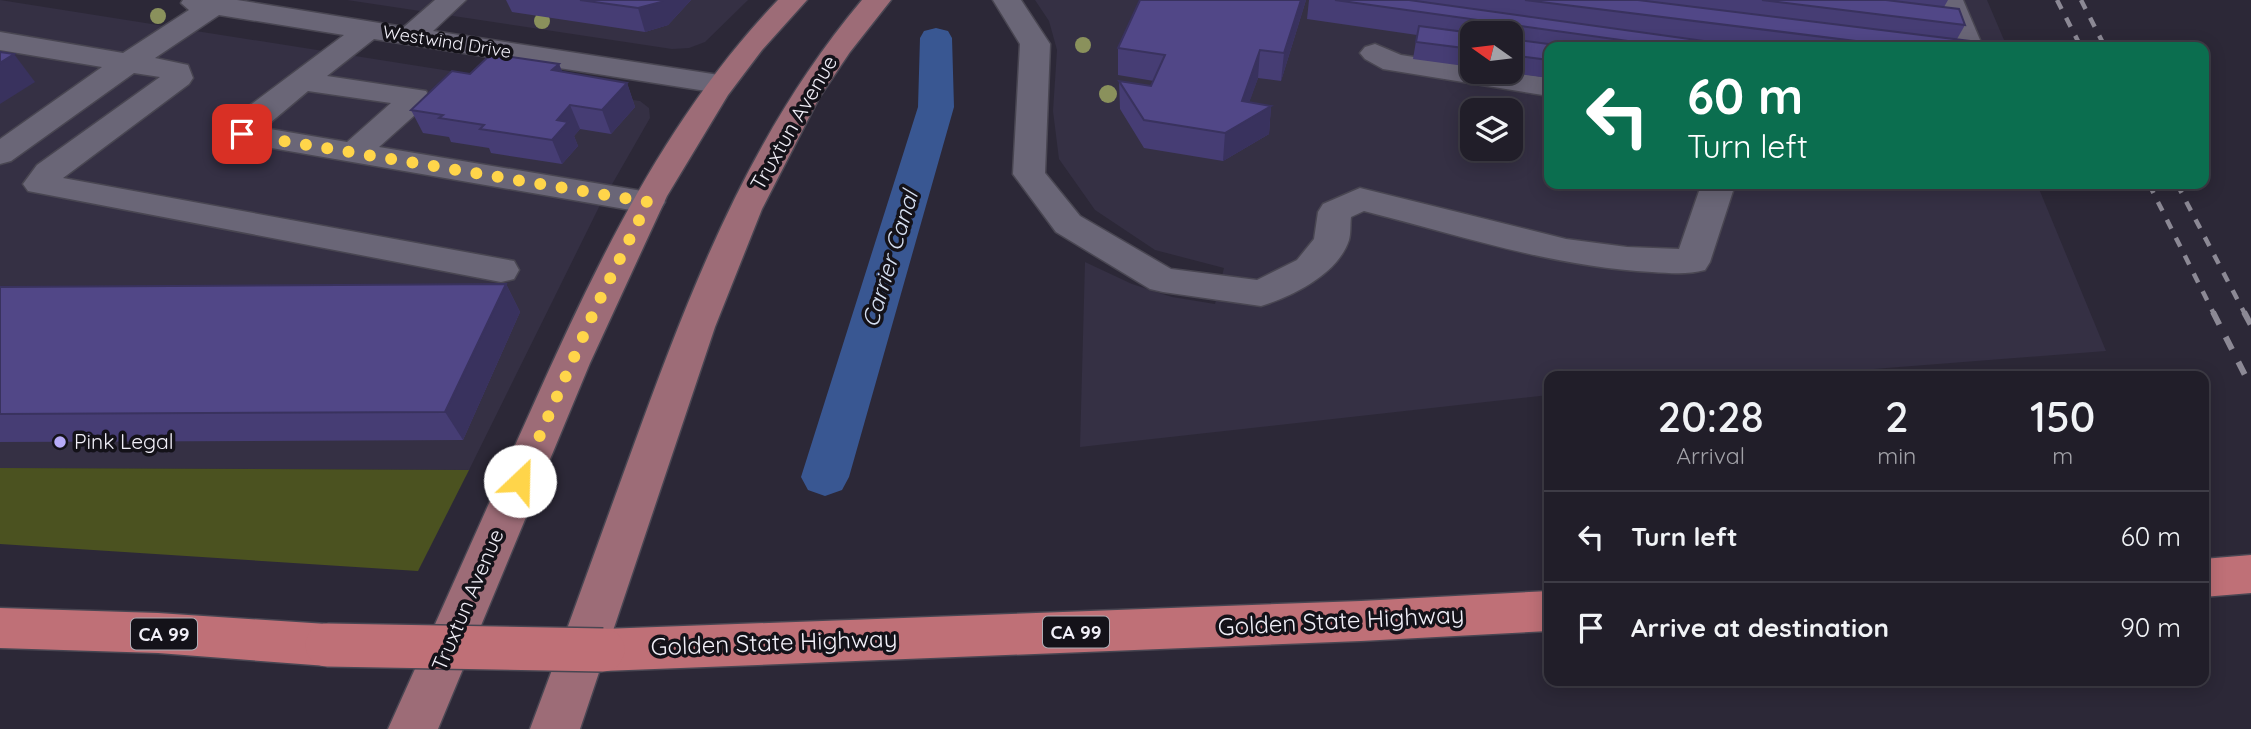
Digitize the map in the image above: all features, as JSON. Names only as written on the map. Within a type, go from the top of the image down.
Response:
[{"type":"highway","points":[[2209,578],[2251,574]]},
{"type":"highway","name":"Golden State Highway","points":[[0,628],[158,634],[327,645],[603,650],[1361,621],[1544,611]]},
{"type":"main road","name":"Truxtun Avenue","points":[[413,729],[596,307],[648,202],[719,84],[769,22],[793,0]]},
{"type":"main road","name":"Truxtun Avenue","points":[[555,729],[698,318],[748,202],[811,84],[851,28],[877,0]]},
{"type":"street","name":"Westwind Drive","points":[[174,0],[217,3],[368,30],[719,84]]},
{"type":"street","points":[[410,36],[452,0]]},
{"type":"street","points":[[1007,0],[1035,44],[1029,174],[1068,224],[1163,281],[1261,293],[1310,269],[1331,241],[1335,212],[1360,199],[1566,250],[1627,259],[1692,262],[1715,189]]},
{"type":"street","points":[[1949,0],[1967,42]]},
{"type":"street","points":[[0,154],[217,3]]},
{"type":"street","points":[[368,30],[260,113],[242,134],[648,202]]},
{"type":"street","points":[[0,41],[177,71],[178,78],[49,172],[40,184],[501,270]]},
{"type":"street","points":[[1375,53],[1393,63],[1544,87]]},
{"type":"street","points":[[303,81],[415,98],[355,152]]},
{"type":"shaded area","points":[[0,0],[640,101],[649,108],[650,118],[599,207],[469,470],[0,468]]},
{"type":"shaded area","points":[[347,0],[748,0],[705,42],[689,48],[672,49]]},
{"type":"shaded area","points":[[1035,0],[1987,0],[2005,42],[1544,42],[1544,189],[2039,189],[2106,351],[1848,371],[1544,371],[1544,396],[1080,447],[1085,262],[1132,284],[1172,297],[1215,304],[1224,268],[1155,250],[1095,210],[1059,159],[1053,111],[1057,50],[1049,21]]},
{"type":"green space","points":[[0,468],[469,470],[418,571],[0,544]]},
{"type":"building","points":[[580,0],[663,0],[638,8]]},
{"type":"building","points":[[1140,0],[1301,0],[1284,53],[1260,50],[1242,101],[1271,106],[1225,133],[1144,120],[1119,81],[1151,86],[1165,55],[1118,48]]},
{"type":"building","points":[[1335,0],[1409,0],[1711,42],[1635,42],[1523,26],[1523,21],[1485,21]]},
{"type":"building","points":[[1525,0],[1638,0],[1970,42],[1864,42]]},
{"type":"building","points":[[1762,0],[1886,0],[1959,9],[1965,25]]},
{"type":"building","points":[[1419,26],[1460,31],[1460,48],[1416,42]]},
{"type":"building","points":[[1523,41],[1544,43],[1544,59],[1523,57]]},
{"type":"building","points":[[0,52],[14,54],[0,63]]},
{"type":"building","points":[[491,54],[559,64],[552,70],[627,83],[602,110],[570,105],[557,120],[568,122],[552,140],[480,129],[484,125],[439,118],[443,115],[411,110],[452,71],[470,74]]},
{"type":"building","points":[[506,284],[445,412],[0,414],[0,287]]},
{"type":"waterway","name":"Carrier Canal","points":[[825,477],[936,107],[936,38]]},
{"type":"railway","points":[[2057,0],[2078,42]]},
{"type":"railway","points":[[2081,0],[2102,42]]},
{"type":"railway","points":[[2152,189],[2213,312]]},
{"type":"railway","points":[[2180,189],[2245,314]]},
{"type":"railway","points":[[2213,312],[2251,387]]},
{"type":"railway","points":[[2244,312],[2251,325]]},
{"type":"place","name":"Pink Legal","points":[[60,442]]},
{"type":"route","points":[[242,134],[648,202],[596,307],[520,481]]}]
